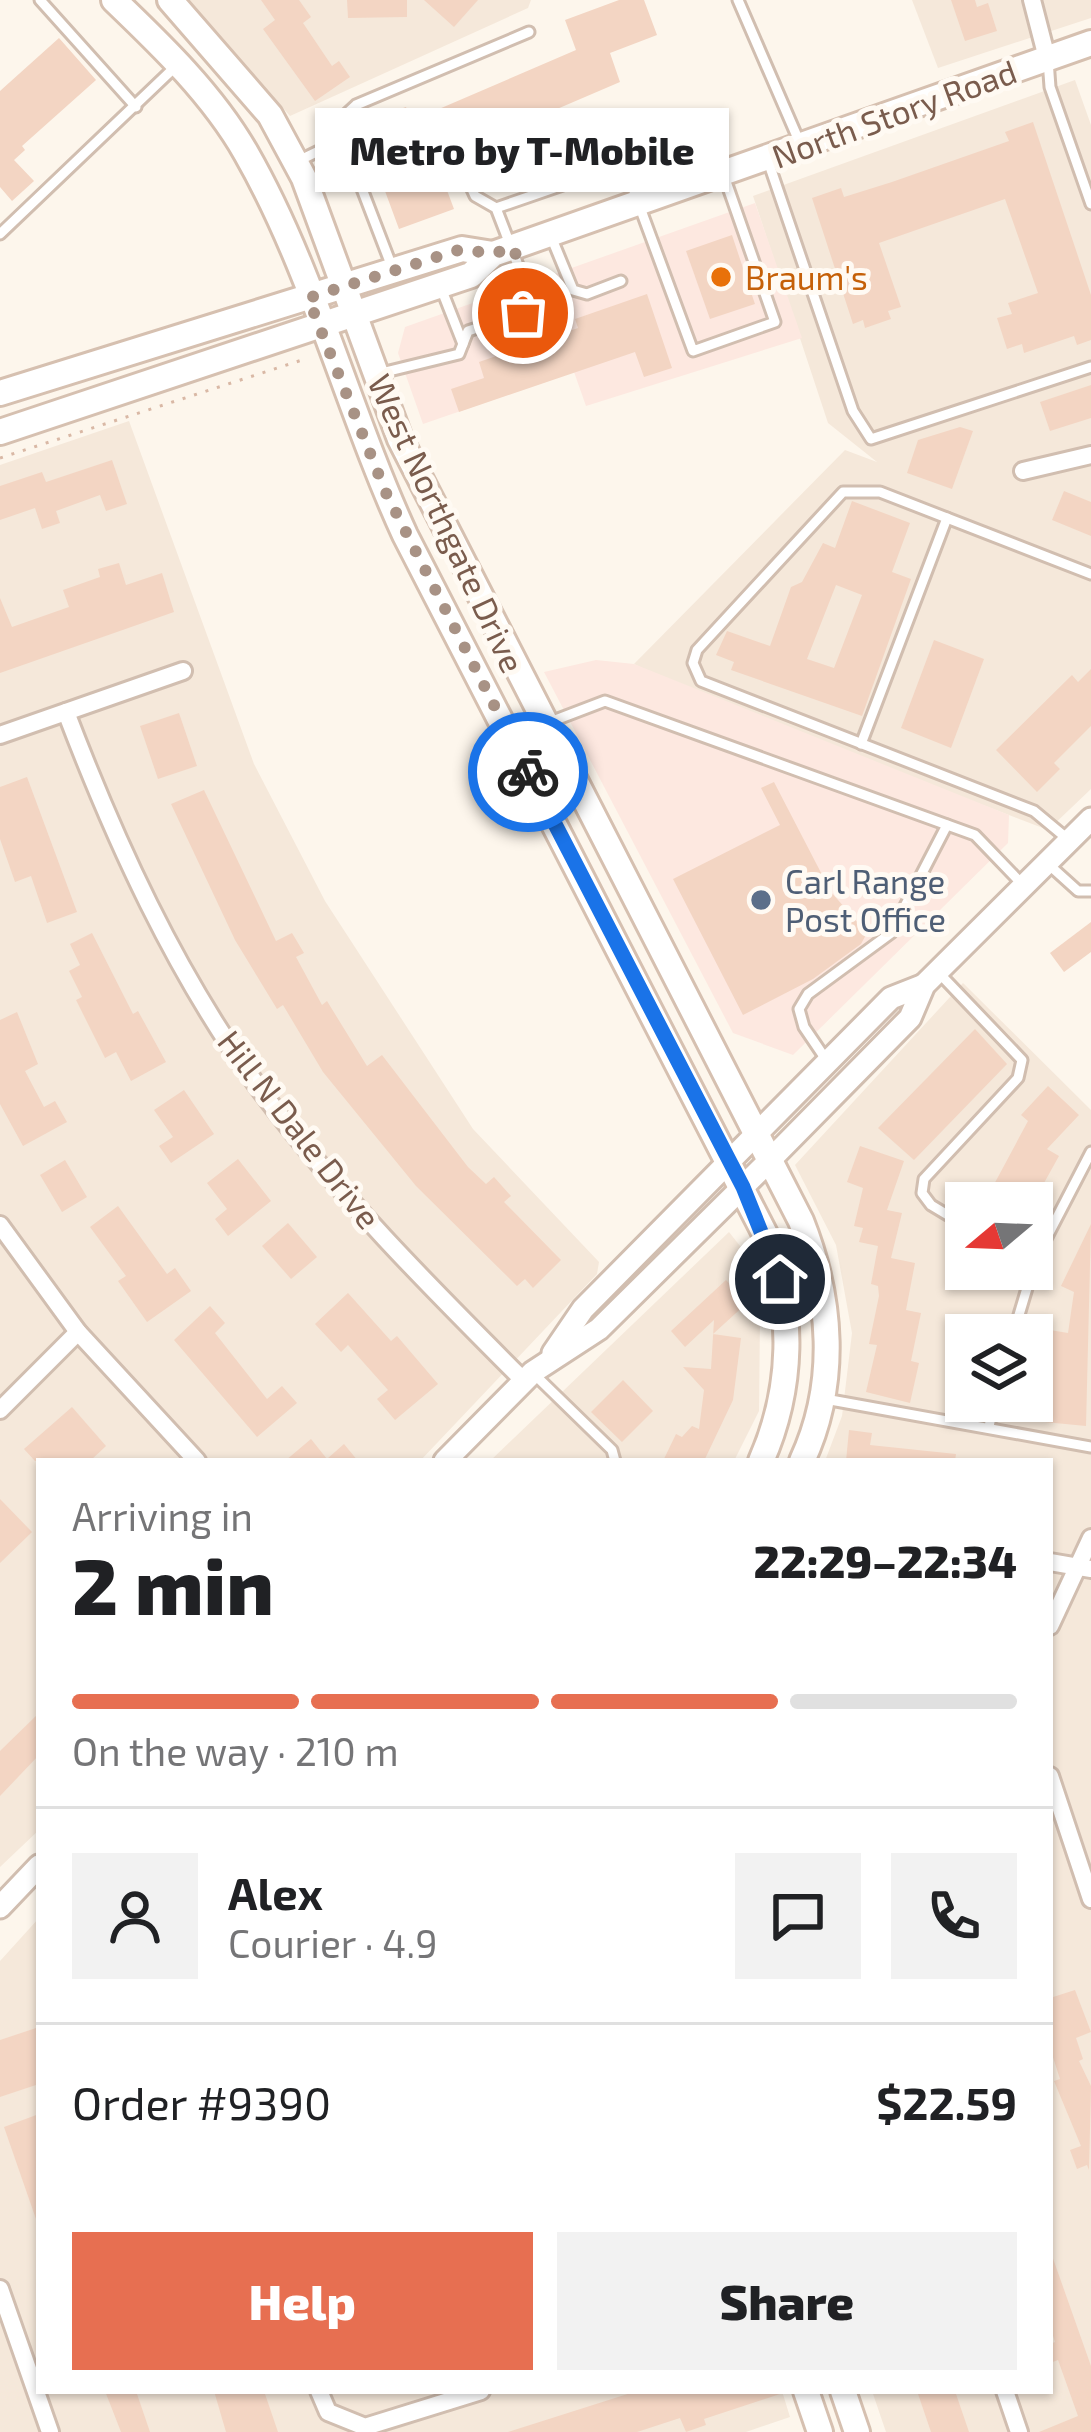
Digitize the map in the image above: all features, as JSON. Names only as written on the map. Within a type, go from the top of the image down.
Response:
[{"type":"main road","name":"West Northgate Drive","points":[[114,0],[178,63],[244,149],[278,215],[396,514],[743,1187],[774,1257],[788,1340],[780,1415],[762,1458]]},
{"type":"main road","name":"West Northgate Drive","points":[[170,0],[270,115],[296,163],[409,457],[771,1159],[818,1268],[829,1368],[803,1458]]},
{"type":"main road","name":"North Story Road","points":[[0,433],[471,274],[503,251],[1091,43]]},
{"type":"main road","name":"North Story Road","points":[[0,393],[462,249],[503,251]]},
{"type":"main road","points":[[512,740],[544,724]]},
{"type":"main road","points":[[807,2394],[820,2432]]},
{"type":"main road","points":[[844,2394],[856,2432]]},
{"type":"street","points":[[1032,0],[1047,58]]},
{"type":"street","points":[[1023,472],[1091,454]]},
{"type":"street","points":[[0,735],[183,671]]},
{"type":"street","name":"Hill N Dale Drive","points":[[66,712],[135,882],[256,1083],[349,1200],[536,1371]]},
{"type":"street","points":[[448,1458],[536,1371],[583,1309],[728,1158],[891,998],[930,978],[1091,819]]},
{"type":"street","points":[[536,1371],[599,1329],[743,1187],[910,1018],[930,978]]},
{"type":"street","points":[[0,1225],[78,1332],[194,1458]]},
{"type":"street","points":[[0,1410],[78,1332]]},
{"type":"street","points":[[1053,1621],[1084,1568],[1091,1538]]},
{"type":"street","points":[[1053,1563],[1084,1568]]},
{"type":"street","points":[[1053,1784],[1086,1870],[1091,1899]]},
{"type":"street","points":[[0,1906],[36,1869]]},
{"type":"street","points":[[0,2289],[36,2392]]},
{"type":"street","points":[[37,2394],[50,2432]]},
{"type":"street","points":[[320,2394],[328,2412],[350,2426],[365,2427],[471,2394]]},
{"type":"street","points":[[1006,2394],[1018,2432]]},
{"type":"lane","points":[[40,0],[136,107]]},
{"type":"lane","points":[[739,0],[801,146]]},
{"type":"lane","points":[[296,163],[333,144],[343,117],[356,105],[529,32]]},
{"type":"lane","points":[[1047,58],[1050,87],[1091,204]]},
{"type":"lane","points":[[0,234],[178,63]]},
{"type":"lane","points":[[624,164],[496,208],[475,196],[465,174],[613,120],[624,164],[693,351],[775,322],[723,173]]},
{"type":"lane","points":[[333,144],[349,155],[394,272]]},
{"type":"lane","points":[[767,158],[853,411],[872,439],[1091,368]]},
{"type":"lane","points":[[375,375],[459,354],[468,331],[523,313],[532,298],[503,251],[496,208]]},
{"type":"lane","points":[[550,234],[573,290],[586,295],[621,281]]},
{"type":"lane","points":[[440,285],[463,344]]},
{"type":"lane","points":[[1070,841],[1034,811],[701,681],[693,663],[697,650],[843,492],[880,493],[1091,574]]},
{"type":"lane","points":[[861,744],[947,518]]},
{"type":"lane","points":[[544,724],[605,701],[975,835],[1024,886]]},
{"type":"lane","points":[[827,1060],[804,1027],[799,1009],[808,994],[891,933],[947,825]]},
{"type":"lane","points":[[1047,863],[1078,891],[1091,891]]},
{"type":"lane","points":[[930,978],[1022,1060],[1018,1078],[924,1179],[922,1193],[945,1213]]},
{"type":"lane","points":[[1053,1222],[1091,1152]]},
{"type":"lane","points":[[536,1371],[613,1450],[615,1458]]},
{"type":"lane","points":[[823,1398],[1091,1447]]},
{"type":"lane","points":[[989,1427],[990,1422]]},
{"type":"path","points":[[0,458],[302,360]]},
{"type":"shaded area","points":[[189,0],[531,0],[528,8],[290,116]]},
{"type":"shaded area","points":[[912,0],[1091,0],[1091,18],[938,68]]},
{"type":"shaded area","points":[[1075,80],[1091,125],[1091,789],[1048,830],[702,697],[634,664],[845,450],[877,462],[828,423],[753,196]]},
{"type":"shaded area","points":[[755,203],[802,338],[586,406],[574,372],[423,424],[398,353],[405,327]]},
{"type":"shaded area","points":[[129,421],[254,764],[325,901],[473,1129],[599,1262],[597,1274],[423,1458],[36,1458],[36,1833],[0,1867],[0,465]]},
{"type":"shaded area","points":[[596,660],[634,664],[1009,815],[1008,843],[793,1055],[733,1033],[544,672]]},
{"type":"shaded area","points":[[963,983],[1091,1110],[1091,2432],[886,2432],[873,2394],[1053,2394],[1053,1458],[826,1458],[842,1416],[852,1333],[836,1245],[795,1165]]},
{"type":"shaded area","points":[[729,1232],[748,1256],[760,1315],[759,1411],[736,1458],[493,1458]]},
{"type":"shaded area","points":[[36,1921],[36,2394],[783,2394],[790,2417],[746,2432],[0,2432],[0,1961]]},
{"type":"building","points":[[261,0],[299,0],[311,17],[303,23],[332,66],[339,61],[350,77],[315,101],[263,29],[275,20]]},
{"type":"building","points":[[347,0],[407,0],[407,17],[348,18]]},
{"type":"building","points":[[424,0],[478,0],[454,27]]},
{"type":"building","points":[[619,0],[644,0],[657,35],[610,53],[620,82],[436,161],[454,209],[399,229],[375,164],[364,168],[355,149],[367,145],[360,123],[406,107],[411,121],[576,50],[565,20]]},
{"type":"building","points":[[951,0],[975,0],[977,7],[988,3],[997,31],[965,41]]},
{"type":"building","points":[[59,38],[96,80],[22,146],[25,150],[14,160],[34,181],[12,201],[0,187],[0,91]]},
{"type":"building","points":[[1033,122],[1091,295],[1091,340],[1077,345],[1074,336],[1024,353],[1022,344],[1007,349],[997,318],[1012,314],[1008,303],[1038,293],[1005,199],[879,243],[901,307],[888,311],[891,319],[865,328],[863,320],[853,324],[812,198],[841,188],[844,197],[892,182],[1009,141],[1005,132]]},
{"type":"building","name":"Braum's","points":[[732,235],[755,304],[710,319],[686,251]]},
{"type":"building","points":[[647,294],[672,368],[644,377],[635,352],[459,412],[451,389],[484,378],[479,362],[578,328],[575,319]]},
{"type":"building","points":[[1091,385],[1091,418],[1050,431],[1040,402]]},
{"type":"building","points":[[960,427],[973,431],[952,489],[907,473],[918,440]]},
{"type":"building","points":[[112,460],[127,504],[106,511],[100,495],[56,511],[60,523],[42,529],[35,508],[0,520],[0,486],[42,472],[46,482]]},
{"type":"building","points":[[1064,491],[1091,502],[1091,536],[1052,520]]},
{"type":"building","points":[[852,501],[910,523],[892,572],[911,579],[862,716],[731,670],[734,662],[716,655],[727,631],[770,646],[791,587],[802,582],[823,543],[835,548]],"holes":[[[836,585],[862,595],[834,668],[807,659]]]},
{"type":"building","points":[[119,563],[126,585],[162,573],[174,612],[0,673],[0,598],[12,627],[69,607],[63,590],[100,577],[98,569]]},
{"type":"building","points":[[934,640],[984,659],[951,748],[901,728]]},
{"type":"building","points":[[1091,669],[1091,726],[1054,763],[1060,769],[1037,792],[996,750],[1072,675],[1078,682]]},
{"type":"building","points":[[179,713],[197,766],[158,779],[140,726]]},
{"type":"building","points":[[27,777],[77,912],[47,923],[31,876],[15,882],[0,839],[0,787]]},
{"type":"building","name":"Carl Range Post Office","points":[[774,782],[831,892],[867,933],[861,944],[813,979],[743,1015],[673,879],[780,825],[761,788]]},
{"type":"building","points":[[204,790],[276,941],[292,933],[304,953],[296,957],[322,1005],[327,1001],[367,1066],[382,1055],[468,1167],[486,1184],[494,1177],[511,1196],[504,1202],[561,1260],[533,1288],[525,1279],[517,1286],[416,1186],[323,1072],[283,1005],[277,1009],[235,940],[171,804]]},
{"type":"building","points":[[1091,922],[1091,952],[1064,972],[1050,953]]},
{"type":"building","points":[[92,933],[133,1014],[138,1011],[166,1062],[131,1081],[116,1052],[105,1058],[76,1000],[82,997],[69,971],[80,965],[70,944]]},
{"type":"building","points":[[17,1012],[38,1064],[25,1071],[44,1107],[55,1101],[67,1122],[23,1146],[0,1104],[0,1020]]},
{"type":"building","points":[[975,1029],[1007,1064],[914,1160],[878,1128]]},
{"type":"building","points":[[1048,1086],[1079,1115],[1047,1149],[1059,1156],[1044,1182],[995,1182],[1028,1121],[1021,1115]]},
{"type":"building","points":[[184,1090],[214,1134],[171,1163],[159,1146],[173,1137],[154,1110]]},
{"type":"building","points":[[860,1146],[904,1161],[887,1210],[902,1213],[891,1258],[915,1263],[906,1310],[921,1313],[911,1361],[919,1363],[910,1403],[866,1392],[877,1345],[869,1344],[879,1296],[878,1286],[871,1284],[878,1246],[859,1242],[863,1228],[854,1226],[863,1188],[847,1182]]},
{"type":"building","points":[[238,1159],[271,1201],[228,1236],[215,1219],[227,1209],[207,1183]]},
{"type":"building","points":[[65,1160],[87,1197],[62,1212],[40,1175]]},
{"type":"building","points":[[118,1206],[167,1274],[175,1268],[191,1291],[147,1322],[118,1281],[126,1276],[90,1227]]},
{"type":"building","points":[[288,1223],[317,1257],[291,1279],[262,1246]]},
{"type":"building","points":[[1091,1224],[1086,1426],[1044,1422],[1053,1422],[1053,1330],[1068,1333],[1074,1292],[1061,1286]]},
{"type":"building","points":[[726,1280],[747,1303],[713,1334],[714,1320],[685,1347],[671,1331]]},
{"type":"building","points":[[348,1293],[391,1341],[397,1336],[438,1384],[395,1420],[377,1399],[388,1390],[348,1345],[341,1352],[315,1324]]},
{"type":"building","points":[[210,1306],[225,1323],[215,1333],[267,1399],[282,1386],[297,1403],[257,1437],[174,1340]]},
{"type":"building","points":[[713,1334],[741,1338],[733,1400],[705,1458],[664,1458],[676,1434],[682,1437],[692,1426],[699,1429],[704,1390],[683,1367],[711,1369]]},
{"type":"building","points":[[623,1380],[653,1411],[622,1442],[591,1412]]},
{"type":"building","points":[[72,1407],[106,1446],[93,1458],[36,1461],[24,1449]]},
{"type":"building","points":[[849,1430],[872,1433],[870,1445],[956,1454],[955,1458],[846,1458]]},
{"type":"building","points":[[311,1439],[326,1458],[289,1458]]},
{"type":"building","points":[[344,1444],[356,1458],[328,1458]]},
{"type":"building","points":[[0,1499],[32,1532],[0,1563]]},
{"type":"building","points":[[36,1716],[36,1758],[0,1796],[0,1751]]},
{"type":"building","points":[[1075,1990],[1091,2032],[1076,2038],[1083,2059],[1079,2061],[1091,2086],[1089,2170],[1087,2165],[1077,2169],[1070,2150],[1081,2146],[1054,2081],[1060,2079],[1053,2057],[1053,1997]]},
{"type":"building","points":[[36,2028],[36,2085],[0,2097],[0,2040]]},
{"type":"building","points":[[36,2115],[36,2219],[4,2127]]},
{"type":"building","points":[[1053,2258],[1091,2366],[1091,2432],[1039,2432],[1078,2416],[1058,2360],[1053,2362]]},
{"type":"building","points":[[106,2394],[137,2394],[150,2432],[121,2432]]},
{"type":"building","points":[[215,2394],[265,2394],[278,2432],[226,2432]]},
{"type":"building","points":[[628,2394],[780,2394],[704,2419],[706,2425],[686,2432],[680,2418],[637,2432],[508,2432]]},
{"type":"building","points":[[918,2394],[956,2394],[969,2432],[931,2432]]},
{"type":"way so far","points":[[523,313],[532,298],[513,247],[493,254],[462,249],[308,298],[386,493],[528,772]]},
{"type":"place","name":"Braum's","points":[[721,277]]},
{"type":"place","name":"Metro by T-Mobile","points":[[523,313]]},
{"type":"place","name":"Carl Range Post Office","points":[[761,900]]},
{"type":"route","points":[[528,772],[743,1187],[780,1279]]}]
